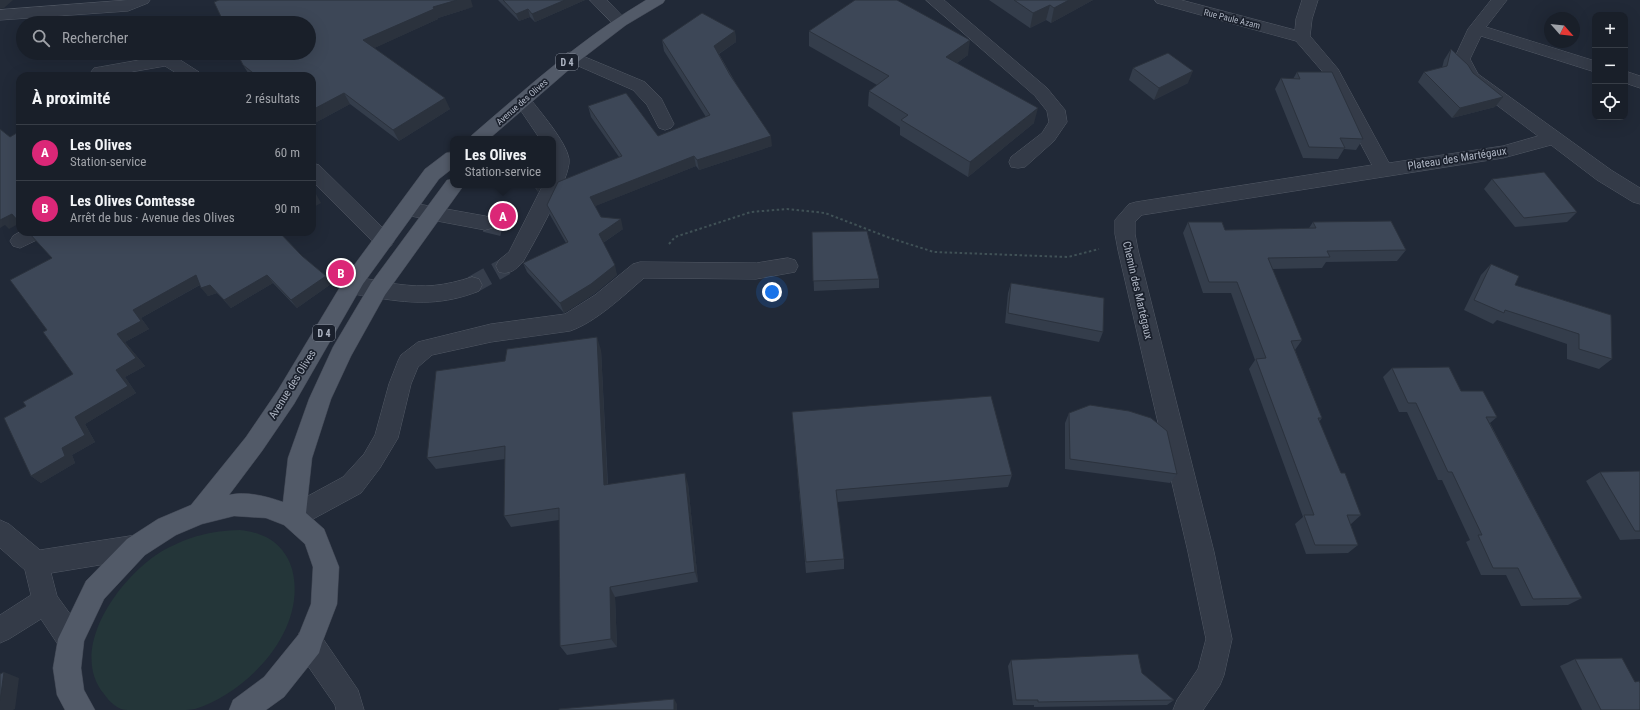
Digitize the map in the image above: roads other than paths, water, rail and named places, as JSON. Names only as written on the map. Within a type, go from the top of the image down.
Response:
[{"type":"main road","name":"Avenue des Olives","points":[[482,136],[573,57],[620,22],[657,0]]},
{"type":"main road","name":"Avenue des Olives","points":[[200,513],[254,444],[286,397],[352,286],[432,174],[450,160]]},
{"type":"main road","name":"D 4","points":[[293,517],[300,458],[320,400],[341,353],[378,289],[452,188]]},
{"type":"main road","points":[[71,705],[67,668],[71,639],[95,590],[136,547],[167,526],[200,513],[234,505],[260,506],[293,517],[315,538],[326,567],[324,604],[309,643],[274,687],[243,710]]},
{"type":"street","points":[[0,15],[128,6],[142,0]]},
{"type":"street","points":[[598,0],[620,22]]},
{"type":"street","points":[[934,0],[1041,92],[1056,110],[1058,122],[1048,137],[1018,162]]},
{"type":"street","name":"Rue Paule Azam","points":[[1163,0],[1302,37]]},
{"type":"street","points":[[1310,0],[1304,20],[1302,37],[1329,69],[1384,170]]},
{"type":"street","points":[[1499,0],[1476,29],[1462,58],[1472,78],[1604,175],[1640,197]]},
{"type":"street","points":[[1476,29],[1592,66]]},
{"type":"street","points":[[573,57],[639,86],[655,102],[666,124]]},
{"type":"street","points":[[100,72],[168,60],[187,72]]},
{"type":"street","points":[[1628,78],[1640,82]]},
{"type":"street","points":[[523,101],[548,136]]},
{"type":"street","name":"Plateau des Martégaux","points":[[1384,170],[1503,152],[1553,138]]},
{"type":"street","points":[[556,148],[560,170],[556,179]]},
{"type":"street","name":"Chemin des Martégaux","points":[[1187,710],[1210,676],[1219,639],[1201,552],[1125,234],[1125,220],[1136,209],[1384,170]]},
{"type":"street","points":[[316,174],[384,241]]},
{"type":"street","points":[[506,266],[516,257],[519,232],[551,188]]},
{"type":"street","points":[[407,209],[485,222]]},
{"type":"street","points":[[293,517],[352,485],[372,461],[386,438],[400,384],[409,361],[426,348],[491,333],[570,322],[602,301],[640,270],[756,271],[788,266]]},
{"type":"street","points":[[352,286],[418,295],[460,292],[472,286]]},
{"type":"street","points":[[0,532],[36,563],[45,601],[71,639]]},
{"type":"street","points":[[36,563],[136,547]]},
{"type":"street","points":[[0,630],[45,601]]},
{"type":"street","points":[[309,643],[348,700],[350,710]]},
{"type":"tunnel","points":[[485,223],[509,229]]},
{"type":"tunnel","points":[[472,285],[506,266]]},
{"type":"place","name":"Les Olives","points":[[503,216]]},
{"type":"place","name":"Les Olives Comtesse","points":[[341,273]]}]
